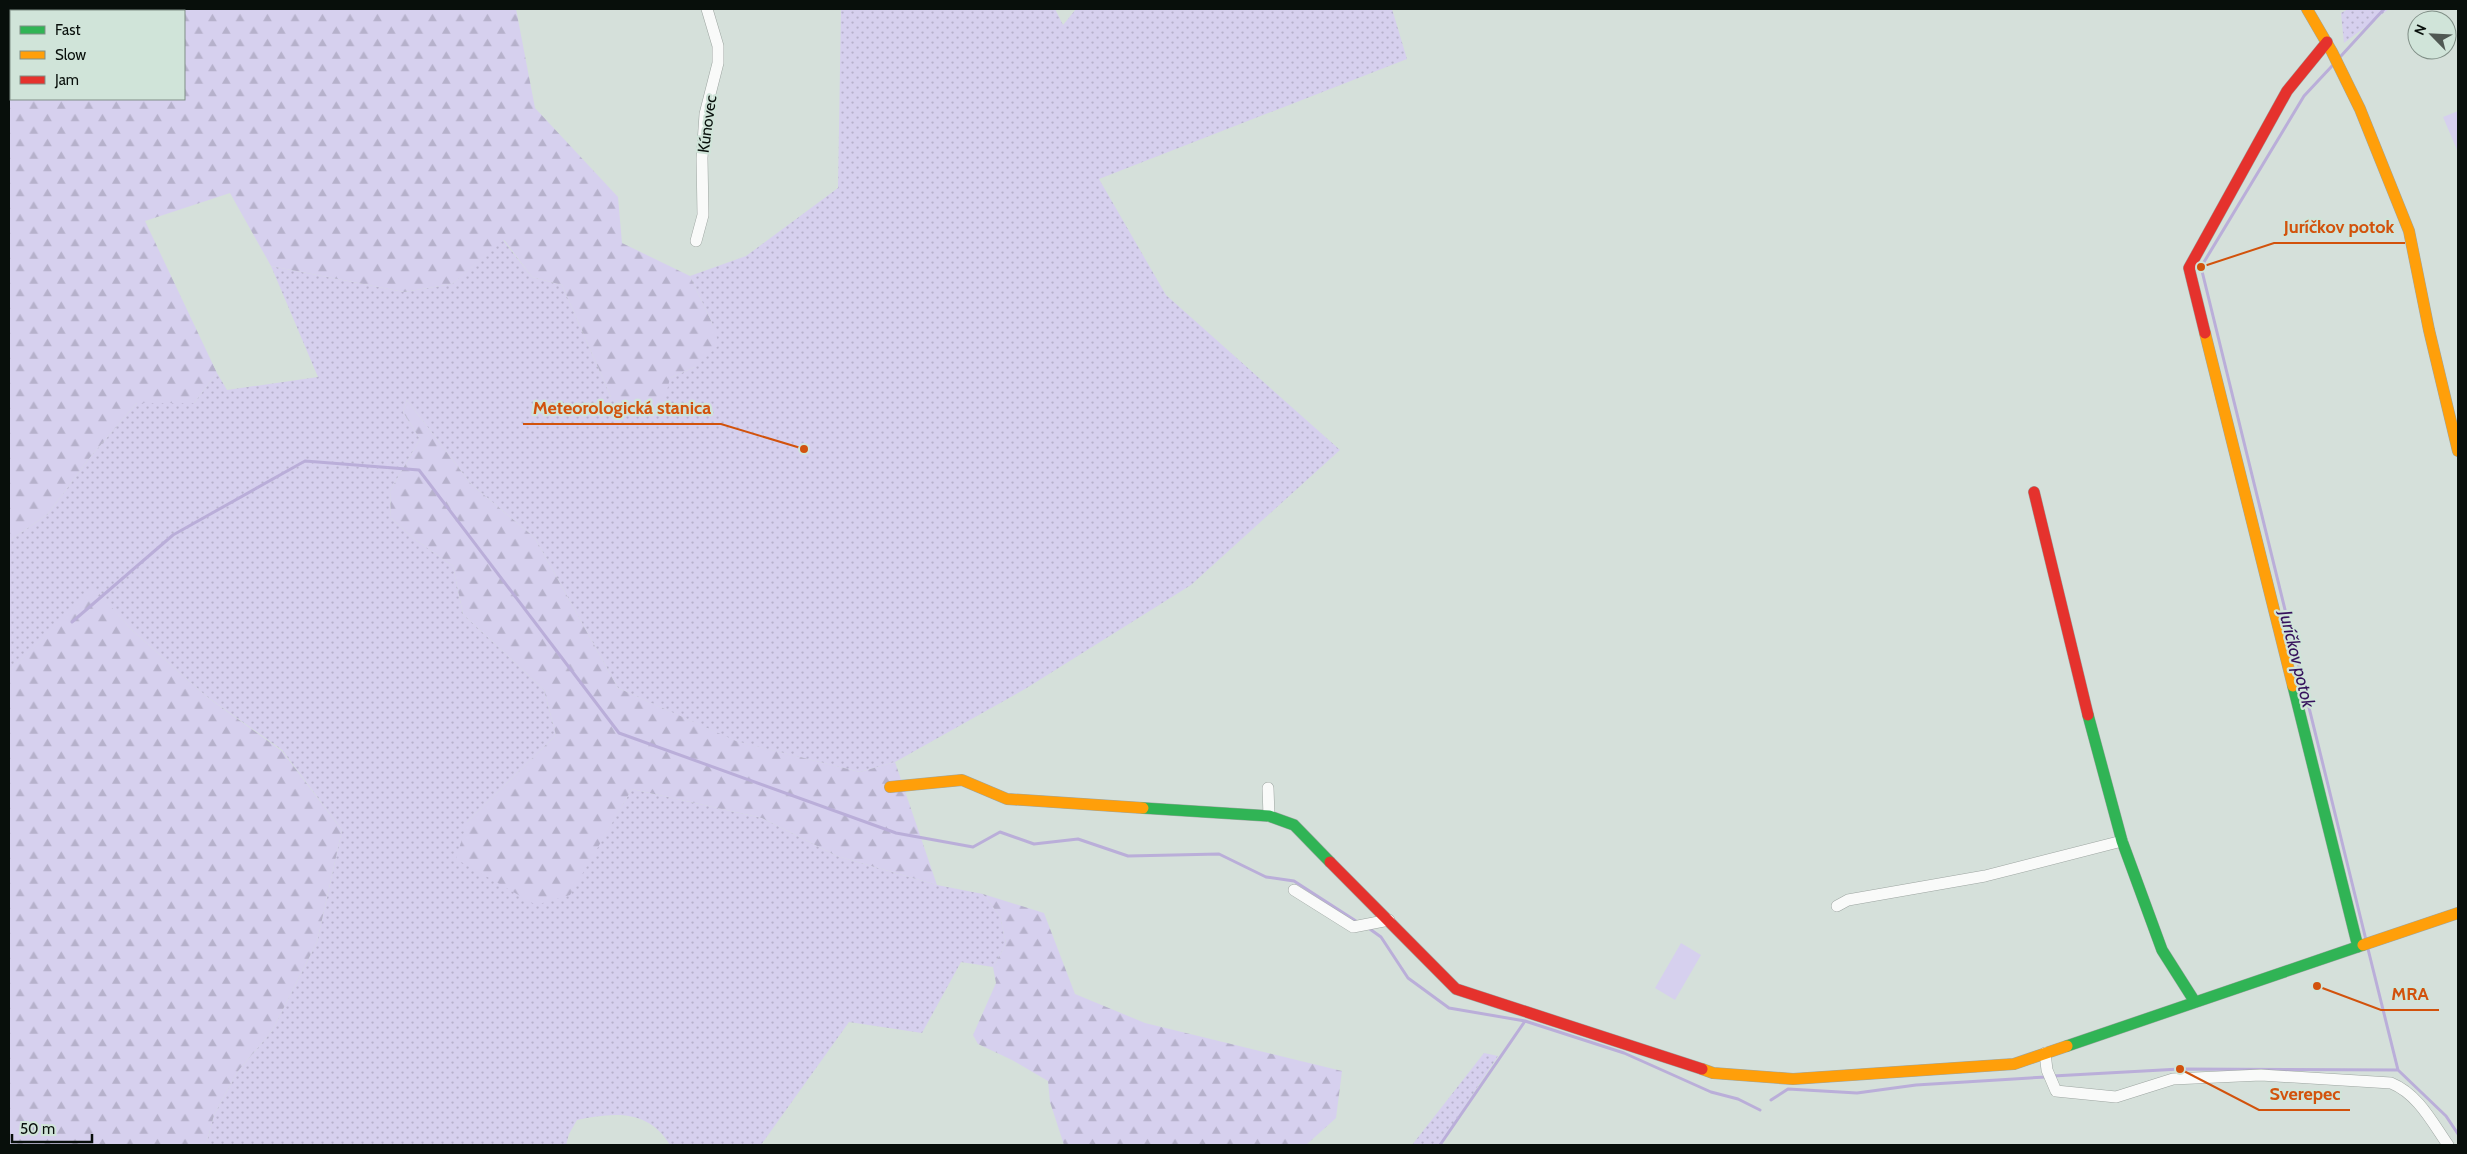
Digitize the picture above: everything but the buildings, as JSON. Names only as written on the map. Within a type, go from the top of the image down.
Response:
[{"type":"street","name":"Kúnovec","points":[[696,241],[703,215],[702,158],[705,114],[718,62],[718,46],[707,9]]},
{"type":"street","points":[[2307,9],[2330,47],[2346,80],[2409,231],[2429,330],[2458,451]]},
{"type":"street","points":[[2330,47],[2287,91],[2189,268],[2365,945]]},
{"type":"street","points":[[2034,492],[2095,745],[2122,840],[2162,950],[2194,1002]]},
{"type":"street","points":[[890,786],[962,780],[1007,799],[1269,816],[1294,825],[1456,989],[1713,1073],[1793,1079],[2014,1064],[2458,913]]},
{"type":"street","points":[[1268,788],[1269,816]]},
{"type":"street","points":[[1837,906],[1848,900],[1985,876],[2122,840]]},
{"type":"street","points":[[1294,890],[1353,927],[1389,920]]},
{"type":"street","points":[[2044,1053],[2047,1070],[2056,1091],[2116,1097],[2173,1079],[2261,1074],[2392,1082],[2403,1088],[2419,1104],[2448,1145]]},
{"type":"green space","points":[[9,9],[516,9],[535,108],[618,197],[622,243],[690,276],[713,325],[719,345],[695,367],[670,378],[663,408],[633,405],[611,397],[562,285],[532,277],[504,240],[452,284],[404,292],[271,266],[230,193],[145,221],[217,373],[194,403],[137,403],[91,456],[48,514],[9,541]]},
{"type":"green space","points":[[841,9],[1055,9],[1063,25],[1076,9],[1392,9],[1407,59],[1099,179],[1166,295],[1340,450],[1191,585],[1025,689],[895,762],[860,772],[735,741],[618,688],[535,538],[471,484],[407,400],[403,412],[420,439],[390,491],[391,518],[413,538],[453,566],[463,614],[544,690],[556,735],[467,822],[569,895],[632,789],[762,818],[837,856],[937,885],[983,894],[1000,916],[1006,944],[993,967],[961,962],[922,1033],[849,1022],[761,1145],[670,1145],[661,1133],[641,1119],[629,1116],[604,1115],[577,1120],[569,1134],[566,1145],[206,1145],[214,1115],[238,1071],[272,1031],[317,942],[342,830],[282,750],[206,696],[132,630],[94,589],[9,671],[9,541],[48,514],[91,456],[137,403],[194,403],[217,373],[227,390],[318,377],[271,266],[404,292],[452,284],[503,240],[532,277],[562,285],[611,397],[670,378],[695,367],[713,325],[690,276],[746,256],[838,188]]},
{"type":"green space","points":[[2348,9],[2389,9],[2344,43],[2341,13]]},
{"type":"green space","points":[[2458,111],[2458,152],[2443,117]]},
{"type":"green space","points":[[407,400],[471,484],[535,538],[618,688],[736,741],[860,772],[895,762],[937,885],[837,856],[762,818],[632,789],[570,895],[536,905],[456,859],[467,822],[556,735],[544,690],[463,614],[453,566],[413,538],[391,518],[390,491],[420,439],[403,412]]},
{"type":"green space","points":[[94,588],[132,630],[206,696],[282,751],[342,830],[317,942],[272,1031],[238,1071],[214,1115],[206,1145],[9,1145],[9,671]]},
{"type":"green space","points":[[983,894],[1044,913],[1075,994],[1145,1023],[1342,1071],[1336,1118],[1306,1145],[1064,1145],[1050,1102],[1048,1081],[1012,1060],[978,1044],[973,1035],[996,983],[993,967],[1006,944],[1000,916]]},
{"type":"green space","points":[[1681,943],[1701,955],[1675,1000],[1655,988]]},
{"type":"green space","points":[[1484,1053],[1498,1056],[1439,1145],[1412,1145]]},
{"type":"waterway","name":"Juríčkov potok","points":[[2341,56],[2384,9]]},
{"type":"waterway","name":"Juríčkov potok","points":[[2332,66],[2304,96],[2201,267],[2366,940]]},
{"type":"waterway","points":[[72,622],[173,535],[305,461],[419,470],[619,733],[896,833],[973,847],[1000,832],[1034,844],[1078,839],[1128,856],[1219,854],[1266,877],[1294,881],[1359,923]]},
{"type":"waterway","points":[[1367,927],[1381,937],[1408,978],[1449,1008],[1525,1021],[1624,1053],[1711,1092],[1738,1099],[1760,1110]]},
{"type":"waterway","name":"Juríčkov potok","points":[[2368,949],[2398,1070]]},
{"type":"waterway","points":[[1440,1145],[1525,1021]]},
{"type":"waterway","points":[[2053,1076],[2180,1069],[2398,1070],[2446,1116],[2458,1134]]},
{"type":"waterway","points":[[1771,1100],[1788,1089],[1857,1093],[1916,1085],[2046,1077]]},
{"type":"traffic: fast","points":[[2293,686],[2358,947]]},
{"type":"traffic: fast","points":[[2088,715],[2122,841],[2162,950],[2195,1002]]},
{"type":"traffic: fast","points":[[1143,808],[1269,816],[1294,825],[1330,862]]},
{"type":"traffic: fast","points":[[2067,1046],[2363,945]]},
{"type":"traffic: slow","points":[[2307,9],[2332,52],[2360,109],[2409,231],[2429,330],[2458,451]]},
{"type":"traffic: slow","points":[[2205,333],[2293,686]]},
{"type":"traffic: slow","points":[[890,787],[962,780],[1007,799],[1143,808]]},
{"type":"traffic: slow","points":[[2363,945],[2458,913]]},
{"type":"traffic: slow","points":[[1702,1069],[1713,1073],[1793,1079],[2014,1064],[2067,1046]]},
{"type":"traffic: jam","points":[[2205,333],[2189,268],[2287,91],[2327,42]]},
{"type":"traffic: jam","points":[[2034,492],[2088,715]]},
{"type":"traffic: jam","points":[[1330,862],[1456,989],[1702,1069]]},
{"type":"place","name":"Juríčkov potok","points":[[2201,267]]},
{"type":"place","name":"Meteorologická stanica","points":[[804,449]]},
{"type":"place","name":"MRA","points":[[2317,986]]},
{"type":"place","name":"Sverepec","points":[[2180,1069]]}]
